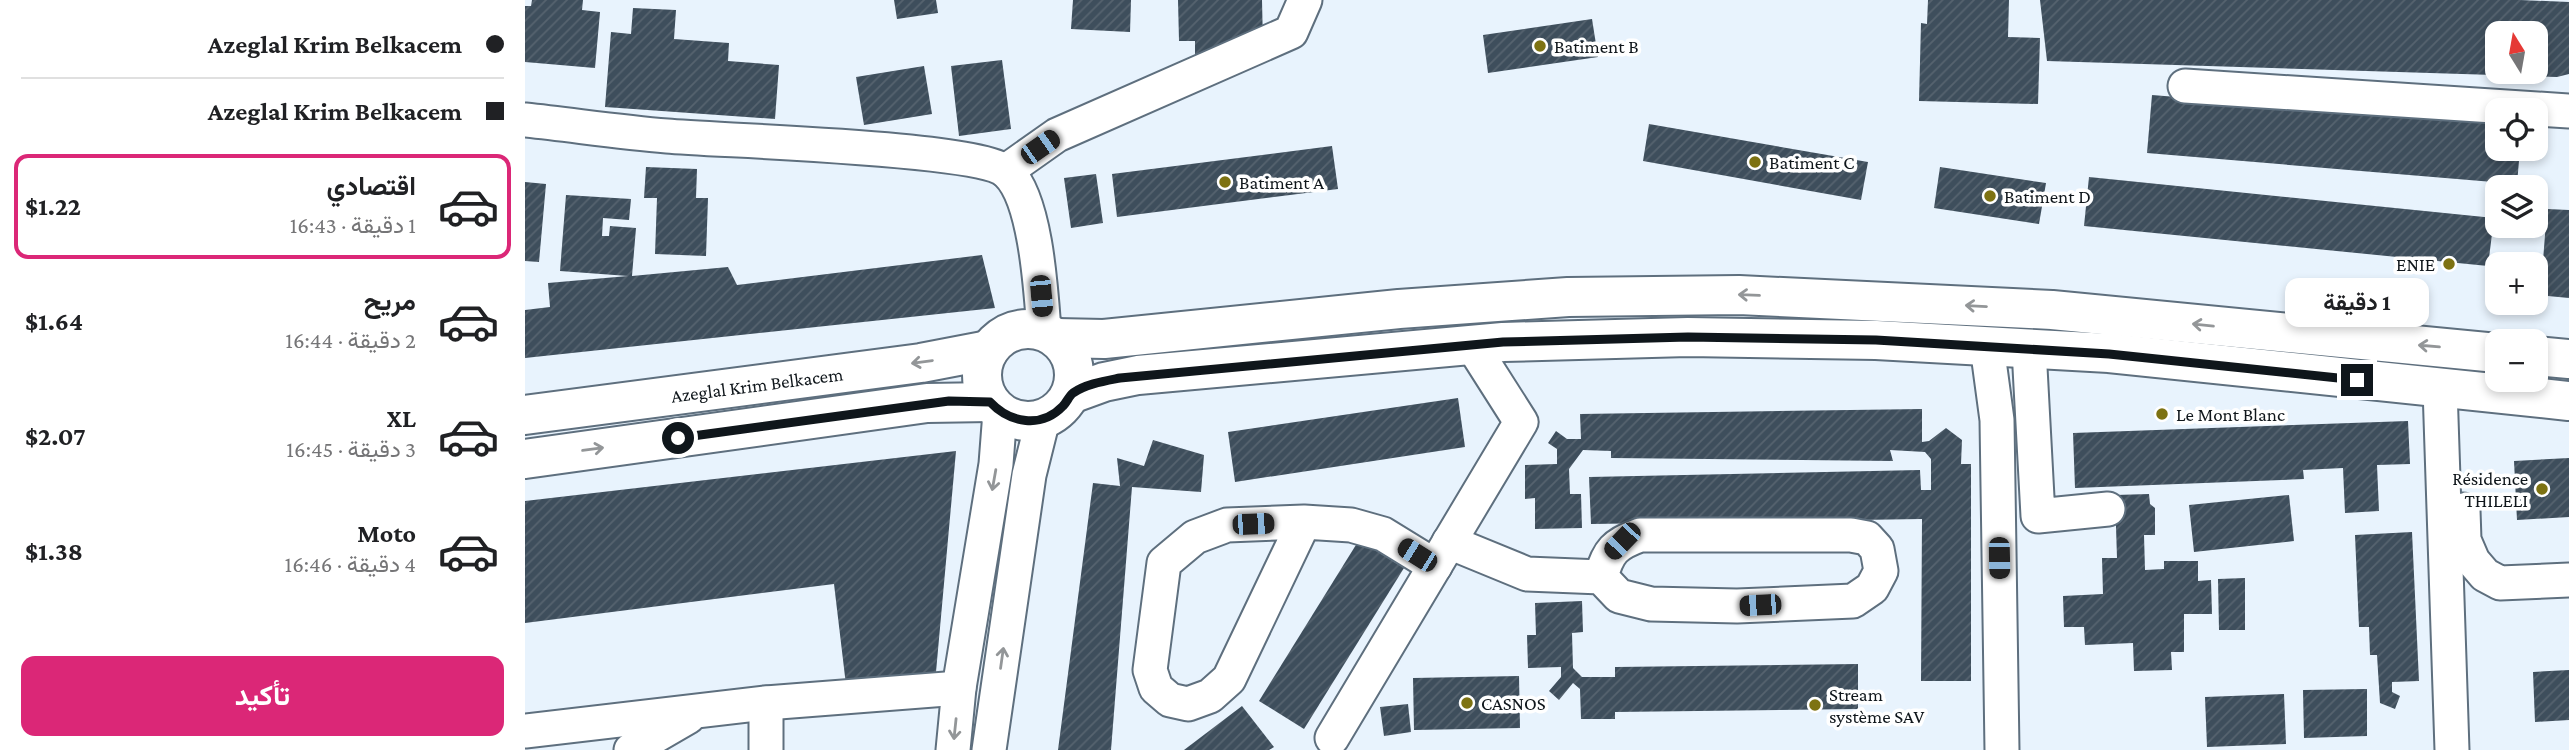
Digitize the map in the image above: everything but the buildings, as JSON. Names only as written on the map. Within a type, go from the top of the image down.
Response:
[{"type":"main road","points":[[2485,352],[2052,310],[1739,295],[1568,297],[1386,310],[1104,339],[1050,334],[1028,328],[999,338],[983,362],[982,376],[984,389],[995,407],[1013,419],[1026,421],[1104,382],[1138,375],[1503,342],[1688,337],[1876,340],[2109,354],[2569,401]]},
{"type":"main road","points":[[1050,334],[1068,349],[1074,363],[1075,379],[1057,406]]},
{"type":"main road","name":"Azeglal Krim Belkacem","points":[[525,415],[921,363],[989,350]]},
{"type":"main road","points":[[2548,357],[2569,359]]},
{"type":"main road","points":[[525,458],[927,403],[995,407]]},
{"type":"street","points":[[1006,171],[1057,135],[1291,32],[1305,0]]},
{"type":"street","points":[[2185,86],[2569,111]]},
{"type":"street","points":[[525,120],[668,136],[927,153],[982,161],[1006,171],[1019,187],[1030,221],[1050,334]]},
{"type":"street","points":[[1332,738],[1521,422],[1472,345]]},
{"type":"street","points":[[1987,346],[1997,420],[2002,750]]},
{"type":"street","points":[[2029,349],[2038,516],[2108,509]]},
{"type":"street","points":[[2440,388],[2452,750]]},
{"type":"street","points":[[989,750],[1028,483],[1057,406]]},
{"type":"street","points":[[953,750],[959,688],[996,464],[995,407]]},
{"type":"street","points":[[2442,450],[2463,487],[2464,540],[2473,561],[2485,575],[2500,583],[2569,580]]},
{"type":"street","points":[[1304,522],[1230,679],[1210,696],[1188,704],[1170,700],[1156,688],[1150,670],[1164,563],[1195,537],[1227,525],[1304,522],[1351,525],[1442,554],[1527,574],[1601,577],[1619,596],[1651,604],[1737,606],[1853,601],[1872,588],[1881,571],[1877,549],[1867,538],[1851,535],[1640,535],[1622,541],[1607,557],[1601,577]]},
{"type":"street","points":[[525,731],[766,703],[959,688]]},
{"type":"street","points":[[766,703],[766,750]]},
{"type":"street","points":[[631,750],[699,711]]},
{"type":"place","name":"Batiment B","points":[[1540,46]]},
{"type":"place","name":"Batiment C","points":[[1755,162]]},
{"type":"place","name":"Batiment A","points":[[1225,182]]},
{"type":"place","name":"Batiment D","points":[[1990,196]]},
{"type":"place","name":"ENIE","points":[[2449,264]]},
{"type":"place","name":"Le Mont Blanc","points":[[2162,414]]},
{"type":"place","name":"Résidence THILELI","points":[[2542,489]]},
{"type":"place","name":"CASNOS","points":[[1467,703]]},
{"type":"place","name":"Stream système SAV","points":[[1815,705]]},
{"type":"route","points":[[678,438],[949,401],[990,402],[1013,419],[1040,420],[1063,406],[1071,394],[1120,378],[1503,342],[1688,337],[1876,340],[2109,354],[2357,380]]}]
